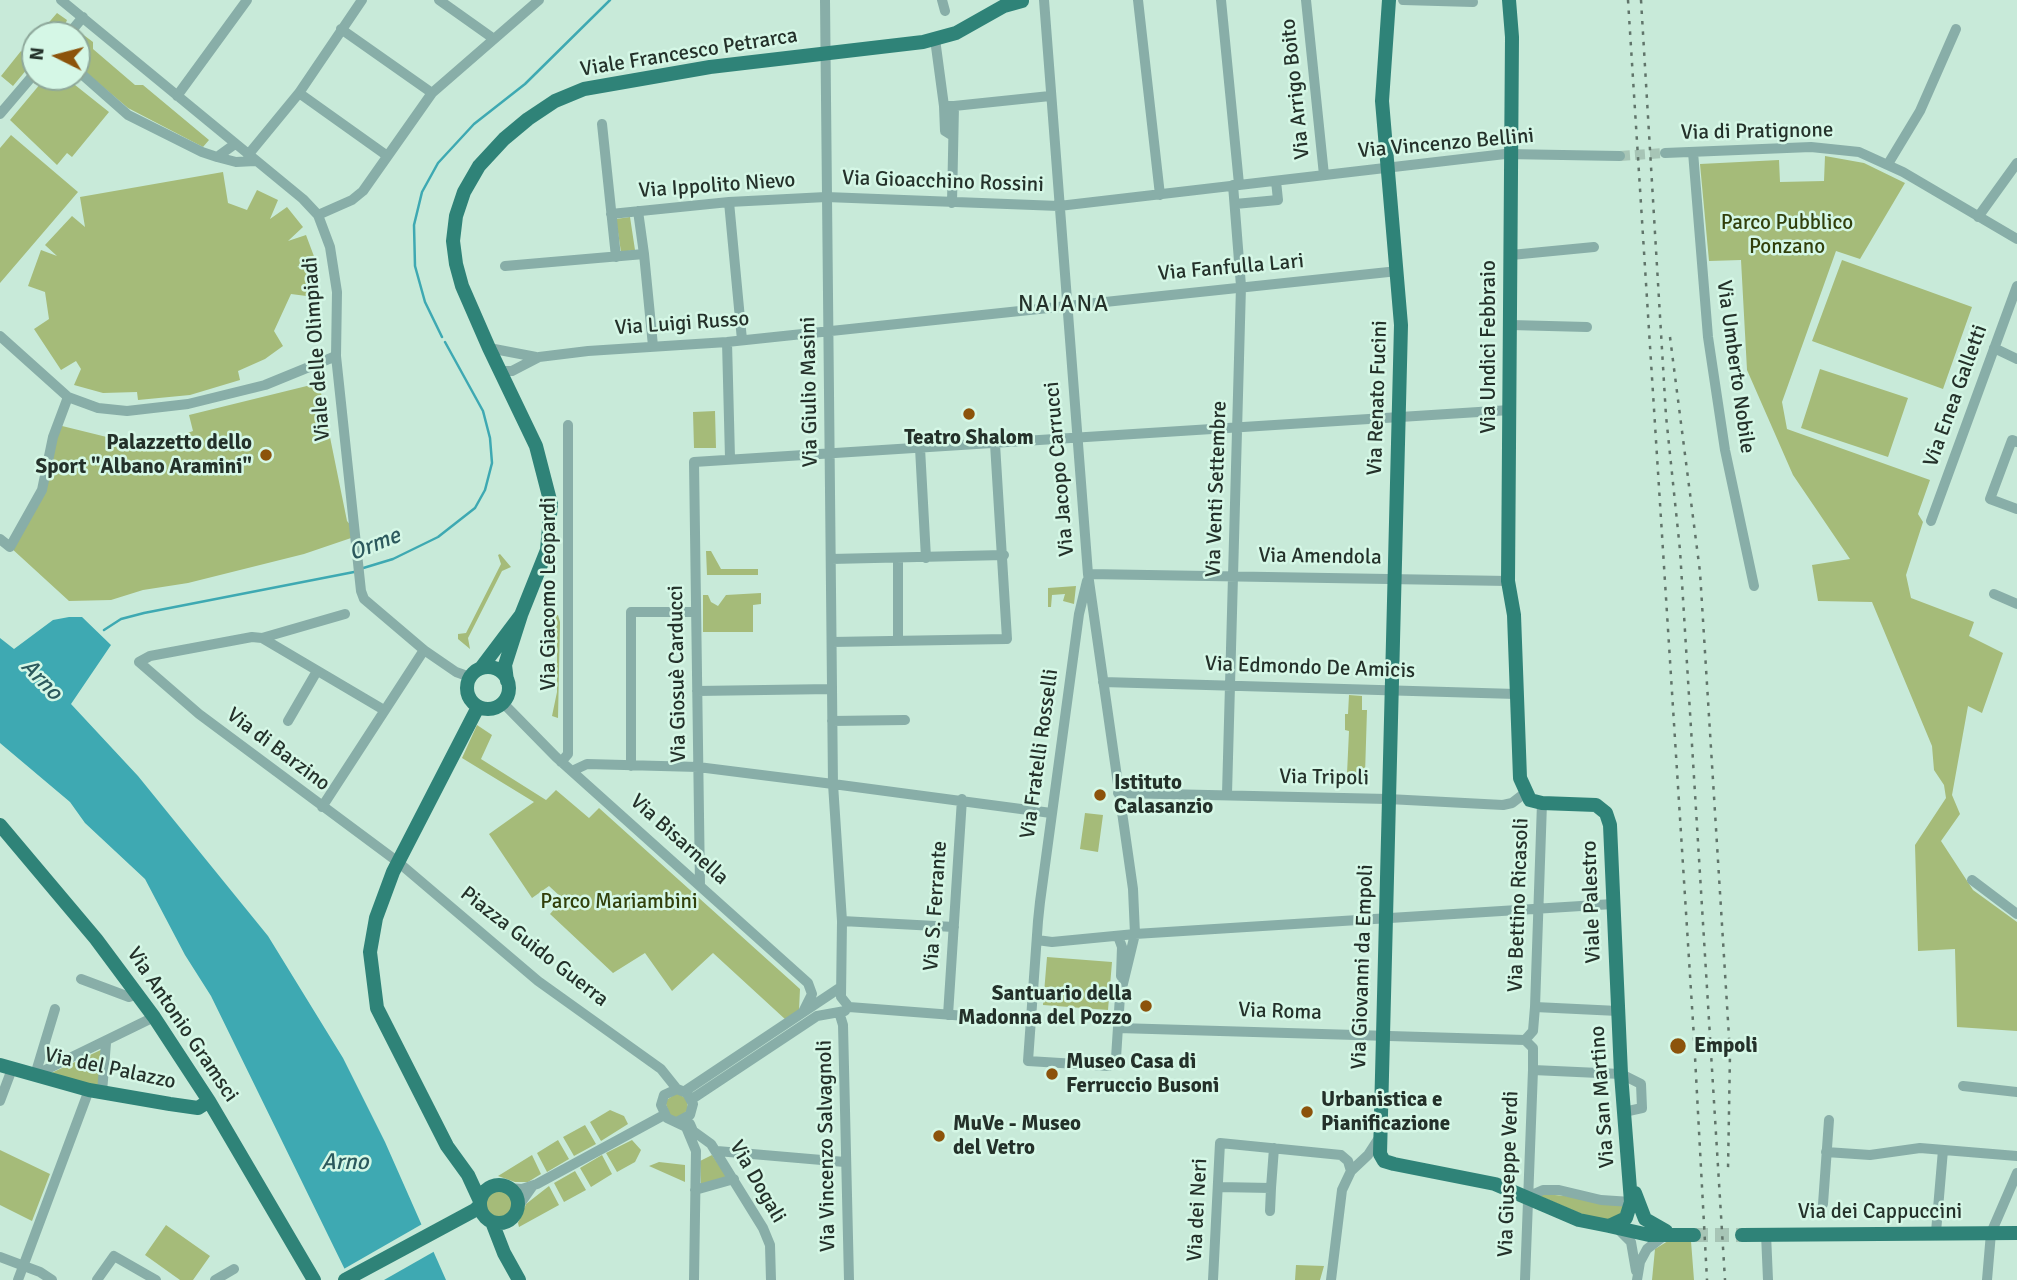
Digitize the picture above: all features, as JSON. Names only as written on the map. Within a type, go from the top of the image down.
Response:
[{"type":"main road","name":"Viale Francesco Petrarca","points":[[985,16],[998,0]]},
{"type":"main road","name":"Viale Francesco Petrarca","points":[[503,703],[508,694],[505,665],[521,615],[547,550],[551,504],[536,446],[462,286],[453,241],[456,216],[471,178],[504,139],[552,103],[584,89],[700,69],[935,39],[956,33],[1021,0],[1034,0]]},
{"type":"main road","name":"Via Renato Fucini","points":[[1388,799],[1401,315],[1381,101],[1389,0]]},
{"type":"main road","name":"Via Undici Febbraio","points":[[1509,0],[1511,325],[1508,581],[1514,615],[1516,694]]},
{"type":"main road","name":"Viale Francesco Petrarca","points":[[476,673],[521,615]]},
{"type":"main road","points":[[503,703],[488,709],[478,707],[468,694],[476,673],[495,669],[507,681]]},
{"type":"main road","points":[[1516,694],[1520,778],[1525,793]]},
{"type":"main road","points":[[478,707],[398,862],[376,918],[370,952],[377,1008],[391,1040],[480,1203],[495,1221],[504,1252],[519,1280]]},
{"type":"main road","name":"Viale Palestro","points":[[1525,793],[1530,800],[1542,803],[1602,807],[1610,825],[1618,1011]]},
{"type":"main road","name":"Via Giovanni da Empoli","points":[[1384,1161],[1380,1154],[1379,1138],[1388,799]]},
{"type":"main road","name":"Via Antonio Gramsci","points":[[0,825],[62,895],[154,1017],[209,1101],[307,1273],[314,1280]]},
{"type":"main road","name":"Via San Martino","points":[[1618,1011],[1630,1179]]},
{"type":"main road","name":"Via del Palazzo","points":[[6,1067],[96,1091],[198,1108],[209,1101]]},
{"type":"main road","points":[[345,1280],[467,1219],[495,1221],[518,1207],[516,1196],[456,1157]]},
{"type":"main road","points":[[1384,1161],[1478,1179],[1579,1220],[1610,1227],[1694,1235]]},
{"type":"main road","points":[[1610,1227],[1626,1218],[1631,1202],[1630,1179]]},
{"type":"main road","points":[[1630,1179],[1645,1219],[1672,1234]]},
{"type":"main road","points":[[362,1280],[467,1219],[480,1203],[485,1191],[502,1187]]},
{"type":"main road","name":"Via dei Cappuccini","points":[[1742,1235],[1936,1231],[2017,1233]]},
{"type":"street","name":"Viale delle Olimpiadi","points":[[61,0],[318,215],[330,247],[337,292],[336,356],[361,591],[364,599],[424,650],[456,672],[476,673]]},
{"type":"street","points":[[177,96],[247,0]]},
{"type":"street","points":[[91,82],[128,115],[217,157],[236,162],[252,158],[362,0]]},
{"type":"street","points":[[439,0],[494,39]]},
{"type":"street","points":[[318,215],[352,200],[363,191],[432,93],[539,0]]},
{"type":"street","name":"Via Giulio Masini","points":[[825,0],[833,784],[842,920]]},
{"type":"street","name":"Via Jacopo Carrucci","points":[[1044,0],[1088,575],[1133,889],[1135,934],[1120,996]]},
{"type":"street","points":[[1138,0],[1160,195]]},
{"type":"street","name":"Via Venti Settembre","points":[[1221,0],[1241,286],[1227,794]]},
{"type":"street","name":"Via Arrigo Boito","points":[[1306,0],[1324,175]]},
{"type":"street","points":[[1403,0],[1473,2]]},
{"type":"street","points":[[80,21],[83,17]]},
{"type":"street","points":[[1888,164],[1920,111],[1956,29]]},
{"type":"street","points":[[341,30],[432,93]]},
{"type":"street","points":[[935,39],[949,106],[945,131],[953,136],[952,203]]},
{"type":"street","points":[[0,114],[21,89]]},
{"type":"street","points":[[299,93],[386,155]]},
{"type":"street","points":[[949,106],[1050,96]]},
{"type":"street","points":[[602,124],[617,257]]},
{"type":"street","points":[[217,157],[235,144]]},
{"type":"street","name":"Via di Pratignone","points":[[1665,153],[1832,148],[1859,152],[1888,164],[2017,239]]},
{"type":"street","name":"Via Umberto Nobile","points":[[1693,152],[1710,350],[1725,450],[1754,586]]},
{"type":"street","name":"Via Vincenzo Bellini","points":[[1160,195],[1511,154],[1620,156]]},
{"type":"street","points":[[1978,217],[2017,163]]},
{"type":"street","points":[[1234,204],[1278,200],[1276,181]]},
{"type":"street","name":"Via Gioacchino Rossini","points":[[827,197],[1059,206],[1160,195]]},
{"type":"street","name":"Via Ippolito Nievo","points":[[611,214],[729,202],[827,197]]},
{"type":"street","points":[[729,202],[742,340]]},
{"type":"street","points":[[638,211],[653,346]]},
{"type":"street","points":[[1511,255],[1594,247]]},
{"type":"street","points":[[505,265],[644,254]]},
{"type":"street","name":"Via Fanfulla Lari","points":[[828,331],[1398,271]]},
{"type":"street","name":"Via Enea Galletti","points":[[1931,520],[2017,286]]},
{"type":"street","points":[[1511,325],[1587,327]]},
{"type":"street","name":"Via Luigi Russo","points":[[494,360],[514,355],[539,357],[828,331]]},
{"type":"street","points":[[0,336],[68,397],[113,410],[176,405],[265,385],[336,356]]},
{"type":"street","points":[[727,342],[730,458],[995,444],[1510,410]]},
{"type":"street","points":[[1994,348],[2017,359]]},
{"type":"street","name":"Via Luigi Russo","points":[[494,360],[519,368],[539,357]]},
{"type":"street","points":[[509,391],[519,368]]},
{"type":"street","points":[[0,539],[10,547],[42,490],[53,437],[68,397]]},
{"type":"street","name":"Via Giacomo Leopardi","points":[[561,762],[568,754],[568,425]]},
{"type":"street","points":[[2017,442],[2012,440],[1990,499],[2017,509]]},
{"type":"street","points":[[832,642],[1007,639],[1004,555],[995,444]]},
{"type":"street","points":[[920,448],[926,558]]},
{"type":"street","name":"Via Giosuè Carducci","points":[[700,886],[694,462],[730,458]]},
{"type":"street","points":[[831,559],[1004,555]]},
{"type":"street","points":[[898,559],[898,640]]},
{"type":"street","name":"Via Amendola","points":[[1088,575],[1234,574],[1508,581]]},
{"type":"street","name":"Via Fratelli Rosselli","points":[[1088,575],[1079,614],[1051,813],[1037,940],[1028,1061],[1107,1067],[1116,1058],[1118,1028]]},
{"type":"street","points":[[1994,594],[2017,604]]},
{"type":"street","points":[[631,766],[631,612],[696,615]]},
{"type":"street","points":[[262,638],[345,614]]},
{"type":"street","name":"Via di Barzino","points":[[262,638],[252,637],[150,656],[139,662],[199,714],[398,862]]},
{"type":"street","points":[[262,638],[384,710]]},
{"type":"street","points":[[322,807],[424,650]]},
{"type":"street","points":[[288,721],[317,671]]},
{"type":"street","name":"Via Edmondo De Amicis","points":[[1103,682],[1516,694]]},
{"type":"street","points":[[697,691],[832,690]]},
{"type":"street","name":"Via Bisarnella","points":[[503,703],[561,762],[808,983],[812,994],[803,1012]]},
{"type":"street","points":[[832,721],[905,720]]},
{"type":"street","points":[[572,771],[587,764],[698,767],[962,799],[1051,813]]},
{"type":"street","name":"Via Tripoli","points":[[1118,793],[1388,799],[1503,805],[1525,793]]},
{"type":"street","name":"Via S. Ferrante","points":[[948,1015],[962,799]]},
{"type":"street","name":"Via Bettino Ricasoli","points":[[1525,1040],[1533,1031],[1535,1007],[1542,803]]},
{"type":"street","name":"Piazza Guido Guerra","points":[[398,862],[538,981],[661,1069],[685,1093]]},
{"type":"street","points":[[1972,880],[2017,914]]},
{"type":"street","points":[[1037,940],[1052,942],[1386,916],[1613,904]]},
{"type":"street","points":[[854,1009],[841,992],[842,920],[954,927]]},
{"type":"street","points":[[1118,936],[1122,947],[1118,1028]]},
{"type":"street","points":[[81,979],[129,997],[138,994]]},
{"type":"street","points":[[685,1093],[803,1012],[841,992]]},
{"type":"street","points":[[1535,1007],[1618,1011]]},
{"type":"street","points":[[35,1075],[55,1009]]},
{"type":"street","points":[[664,1115],[662,1100],[668,1092],[685,1093],[817,1016],[854,1009],[1031,1021]]},
{"type":"street","name":"Via Vincenzo Salvagnoli","points":[[839,1012],[844,1025],[849,1280]]},
{"type":"street","points":[[35,1075],[106,1043],[154,1017]]},
{"type":"street","name":"Via Roma","points":[[1118,1028],[1525,1040]]},
{"type":"street","name":"Via Giuseppe Verdi","points":[[1525,1040],[1533,1048],[1525,1280]]},
{"type":"street","points":[[18,1280],[96,1091],[106,1043]]},
{"type":"street","points":[[0,1101],[6,1067]]},
{"type":"street","points":[[1533,1070],[1621,1074]]},
{"type":"street","points":[[1963,1086],[2017,1091]]},
{"type":"street","points":[[677,1122],[690,1115],[685,1093]]},
{"type":"street","points":[[664,1115],[685,1127],[695,1146],[694,1280]]},
{"type":"street","points":[[502,1187],[522,1189],[537,1184],[664,1115]]},
{"type":"street","name":"Via Dogali","points":[[690,1115],[693,1131],[706,1138],[717,1152],[770,1245],[771,1280]]},
{"type":"street","points":[[1823,1204],[1829,1120]]},
{"type":"street","points":[[1331,1280],[1337,1209],[1356,1168],[1379,1138]]},
{"type":"street","name":"Via dei Neri","points":[[1213,1280],[1220,1143],[1273,1148]]},
{"type":"street","points":[[1270,1211],[1273,1148],[1341,1155],[1356,1168]]},
{"type":"street","points":[[1826,1152],[1870,1156],[1915,1148],[2017,1156]]},
{"type":"street","points":[[1936,1231],[1943,1150]]},
{"type":"street","points":[[717,1152],[845,1162]]},
{"type":"street","points":[[1356,1168],[1366,1160],[1384,1161]]},
{"type":"street","points":[[1987,1280],[1991,1233],[2017,1173]]},
{"type":"street","points":[[695,1190],[734,1179]]},
{"type":"street","points":[[518,1207],[523,1196],[537,1184]]},
{"type":"street","points":[[1218,1187],[1271,1188]]},
{"type":"street","points":[[1527,1197],[1543,1190],[1559,1190],[1601,1200],[1631,1202]]},
{"type":"street","points":[[1610,1227],[1631,1242],[1637,1280],[1640,1262],[1647,1249],[1672,1234]]},
{"type":"street","points":[[1766,1234],[1768,1280]]},
{"type":"street","points":[[97,1280],[114,1256],[156,1280]]},
{"type":"street","points":[[0,1257],[24,1265],[52,1280]]},
{"type":"street","points":[[215,1280],[234,1269]]},
{"type":"green space","points":[[57,13],[67,20],[67,21],[50,21]]},
{"type":"green space","points":[[91,40],[93,49],[135,85],[143,85],[209,140],[203,147],[128,108],[91,77]]},
{"type":"green space","points":[[21,51],[21,76],[13,86],[1,76]]},
{"type":"green space","points":[[34,91],[83,91],[109,112],[72,157],[67,153],[57,165],[10,120]]},
{"type":"green space","points":[[11,135],[78,192],[0,283],[0,148]]},
{"type":"green space","name":"Parco Pubblico Ponzano","points":[[1825,156],[1864,163],[1905,183],[1860,259],[1836,251],[1782,402],[1787,429],[1930,480],[1918,514],[1923,522],[1906,575],[1911,598],[1974,622],[1969,636],[2003,653],[1982,713],[1968,706],[1952,795],[1960,814],[1941,841],[1973,890],[2017,922],[2017,1031],[1957,1027],[1955,949],[1918,951],[1915,845],[1946,798],[1944,785],[1934,770],[1932,746],[1872,602],[1818,601],[1812,565],[1850,559],[1793,475],[1747,370],[1741,260],[1709,261],[1700,164],[1779,160],[1780,182],[1824,181]]},
{"type":"green space","points":[[223,172],[228,203],[247,210],[257,190],[278,200],[270,219],[287,207],[303,227],[288,241],[306,235],[315,259],[297,267],[318,270],[314,297],[291,294],[274,331],[283,346],[265,359],[238,371],[240,380],[190,395],[138,400],[137,392],[103,393],[74,385],[81,369],[76,361],[61,370],[34,329],[49,319],[45,292],[28,286],[41,250],[57,256],[45,245],[72,216],[85,227],[80,197]]},
{"type":"green space","points":[[630,217],[635,250],[621,252],[616,219]]},
{"type":"green space","points":[[1842,260],[1972,307],[1943,389],[1812,341]]},
{"type":"green space","points":[[1820,369],[1908,398],[1888,457],[1801,428]]},
{"type":"green space","points":[[319,383],[347,521],[352,527],[354,537],[304,554],[188,583],[143,590],[111,600],[69,601],[10,547],[30,515],[58,425],[123,441],[160,443],[193,431],[189,415]]},
{"type":"green space","points":[[715,411],[716,448],[694,448],[693,412]]},
{"type":"green space","points":[[706,551],[711,551],[721,569],[758,569],[758,575],[707,575]]},
{"type":"green space","points":[[500,554],[511,567],[502,571],[468,638],[470,649],[458,639],[458,634],[466,633],[501,564]]},
{"type":"green space","points":[[1076,586],[1074,604],[1063,601],[1065,594],[1052,595],[1051,607],[1048,607],[1048,588]]},
{"type":"green space","points":[[761,593],[761,604],[753,605],[753,632],[703,632],[703,595],[708,595],[711,602],[718,606],[726,595]]},
{"type":"green space","points":[[558,615],[560,622],[558,718],[552,716],[557,692],[557,629],[551,621]]},
{"type":"green space","points":[[1349,695],[1362,696],[1362,710],[1367,710],[1365,774],[1347,774],[1349,731],[1345,730],[1345,714],[1348,714]]},
{"type":"green space","name":"Parco Mariambini","points":[[477,725],[492,735],[481,759],[546,800],[556,790],[589,818],[599,808],[800,989],[799,1010],[786,1020],[713,953],[672,991],[645,953],[613,973],[550,914],[563,899],[549,886],[532,898],[489,834],[534,802],[462,758]]},
{"type":"green space","points":[[1085,813],[1103,815],[1098,852],[1080,849]]},
{"type":"green space","points":[[1047,957],[1112,962],[1108,1010],[1043,1005]]},
{"type":"green space","points":[[105,1048],[98,1087],[49,1074]]},
{"type":"green space","points":[[677,1093],[687,1099],[688,1110],[678,1118],[670,1116],[665,1101]]},
{"type":"green space","points":[[610,1110],[624,1116],[628,1124],[601,1141],[590,1122]]},
{"type":"green space","points":[[585,1125],[596,1144],[574,1156],[563,1137]]},
{"type":"green space","points":[[558,1140],[569,1159],[547,1172],[537,1153]]},
{"type":"green space","points":[[632,1140],[641,1150],[635,1162],[617,1172],[606,1153]]},
{"type":"green space","points":[[0,1150],[50,1174],[32,1221],[0,1205]]},
{"type":"green space","points":[[532,1155],[541,1174],[528,1182],[515,1182],[498,1176]]},
{"type":"green space","points":[[602,1155],[612,1174],[591,1187],[580,1168]]},
{"type":"green space","points":[[712,1155],[727,1177],[701,1185],[700,1161]]},
{"type":"green space","points":[[659,1162],[685,1165],[685,1182],[649,1166]]},
{"type":"green space","points":[[575,1171],[586,1190],[564,1202],[554,1183]]},
{"type":"green space","points":[[549,1186],[559,1205],[519,1227],[518,1223],[526,1204]]},
{"type":"green space","points":[[498,1190],[508,1194],[512,1204],[508,1214],[498,1218],[488,1214],[484,1204],[488,1194]]},
{"type":"green space","points":[[1533,1193],[1631,1202],[1609,1226]]},
{"type":"green space","points":[[166,1225],[210,1256],[193,1280],[180,1280],[145,1255]]},
{"type":"green space","points":[[1668,1241],[1691,1241],[1694,1280],[1652,1280],[1655,1249]]},
{"type":"green space","points":[[1296,1265],[1324,1266],[1320,1280],[1295,1280]]},
{"type":"water","name":"Arno","points":[[82,617],[111,645],[71,704],[138,776],[268,936],[343,1058],[385,1142],[446,1280],[350,1280],[211,996],[185,955],[145,879],[85,823],[70,802],[0,743],[0,638],[14,649],[53,620]]},
{"type":"pier","points":[[424,1223],[435,1251],[384,1280],[347,1280],[342,1270]]},
{"type":"waterway","name":"Orme","points":[[442,337],[425,302],[415,266],[414,225],[422,192],[438,163],[474,124],[525,84],[610,0]]},
{"type":"waterway","name":"Orme","points":[[360,569],[393,559],[438,537],[475,508],[485,490],[492,463],[490,438],[483,411],[445,342]]},
{"type":"waterway","name":"Orme","points":[[104,630],[121,619],[144,613],[354,572]]},
{"type":"tunnel","points":[[1620,156],[1665,153]]},
{"type":"tunnel","points":[[1694,1235],[1742,1235]]},
{"type":"railway","points":[[1628,0],[1707,1280]]},
{"type":"railway","points":[[1641,0],[1666,416],[1680,550],[1725,1280]]},
{"type":"railway","points":[[1670,337],[1700,572],[1730,1053],[1728,1170]]},
{"type":"place","name":"Teatro Shalom","points":[[969,414]]},
{"type":"place","name":"Palazzetto dello Sport \"Albano Aramini\"","points":[[266,455]]},
{"type":"place","name":"Istituto Calasanzio","points":[[1100,795]]},
{"type":"place","name":"Santuario della Madonna del Pozzo","points":[[1146,1006]]},
{"type":"place","name":"Empoli","points":[[1678,1046]]},
{"type":"place","name":"Museo Casa di Ferruccio Busoni","points":[[1052,1074]]},
{"type":"place","name":"Urbanistica e Pianificazione","points":[[1307,1112]]},
{"type":"place","name":"MuVe - Museo del Vetro","points":[[939,1136]]},
{"type":"district","name":"NAIANA","points":[[1064,305]]}]
